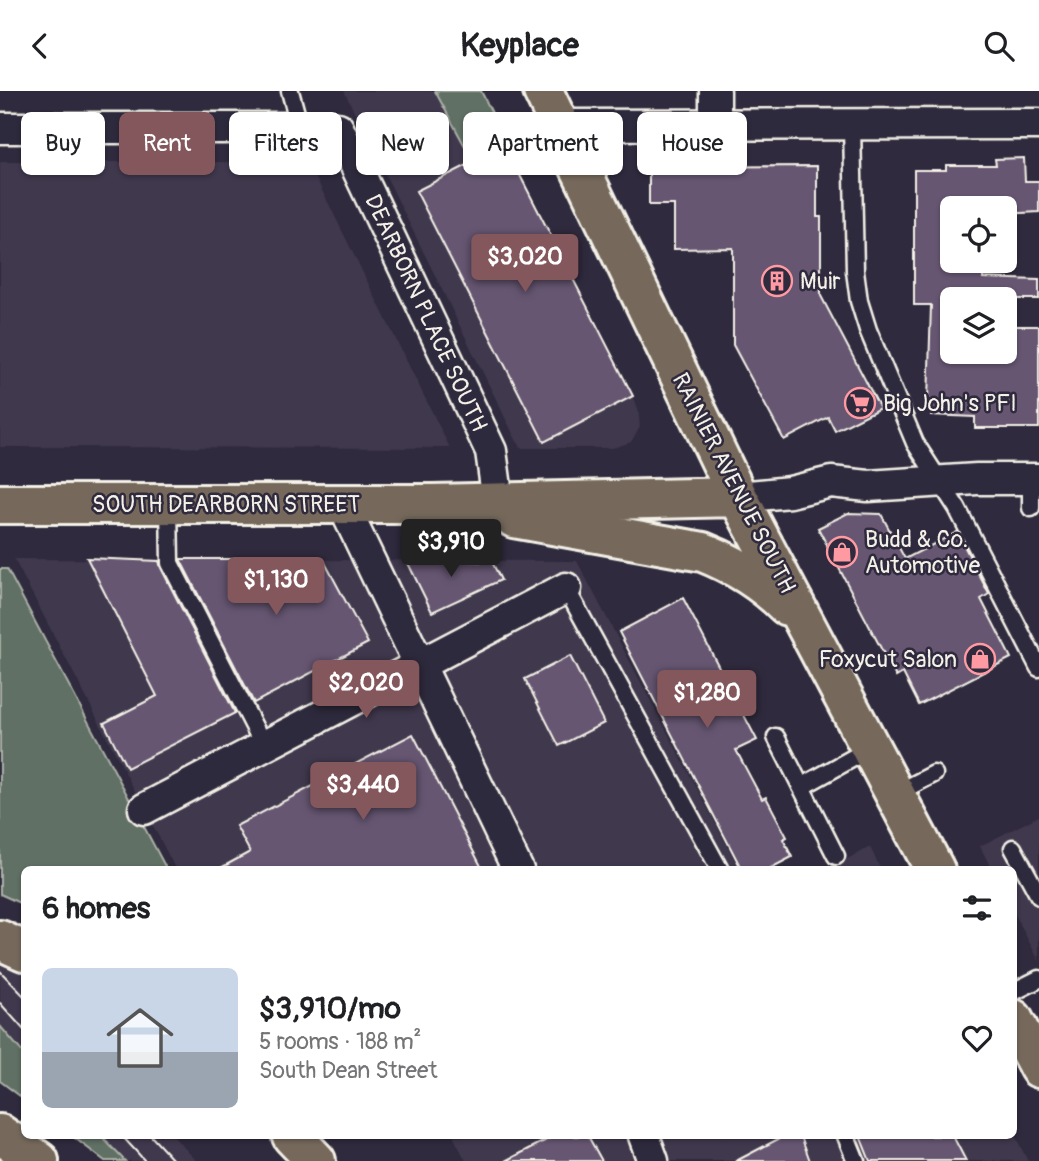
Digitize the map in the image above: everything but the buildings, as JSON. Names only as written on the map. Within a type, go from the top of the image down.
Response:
[{"type":"main road","name":"RAINIER AVENUE SOUTH","points":[[543,91],[554,112]]},
{"type":"main road","name":"RAINIER AVENUE SOUTH","points":[[585,175],[738,497],[932,866]]},
{"type":"main road","name":"SOUTH DEARBORN STREET","points":[[0,504],[342,505],[738,497]]},
{"type":"main road","points":[[432,504],[703,552],[731,563],[751,575],[771,590],[806,625]]},
{"type":"main road","points":[[0,940],[21,950]]},
{"type":"main road","points":[[1017,1027],[1039,1068]]},
{"type":"main road","points":[[0,1134],[39,1161]]},
{"type":"main road","points":[[295,1139],[316,1161]]},
{"type":"street","points":[[715,91],[715,112]]},
{"type":"street","points":[[747,124],[1039,124]]},
{"type":"street","points":[[0,128],[229,128]]},
{"type":"street","name":"DEARBORN PLACE SOUTH","points":[[342,136],[491,451],[499,502]]},
{"type":"street","name":"SOUTH DEARBORN STREET","points":[[738,497],[790,492],[831,482],[868,486],[939,481],[1034,488]]},
{"type":"street","points":[[342,505],[516,866]]},
{"type":"street","points":[[144,809],[566,588]]},
{"type":"street","points":[[645,1139],[653,1161]]},
{"type":"lane","points":[[290,91],[296,112]]},
{"type":"lane","points":[[852,125],[855,271],[859,301],[868,330],[915,443],[957,508],[1039,668]]},
{"type":"lane","points":[[169,504],[170,563],[264,746]]},
{"type":"lane","points":[[566,588],[718,866]]},
{"type":"lane","points":[[776,737],[836,856]]},
{"type":"lane","points":[[801,787],[871,748]]},
{"type":"lane","points":[[895,795],[934,774]]},
{"type":"lane","points":[[1013,848],[1039,896]]},
{"type":"lane","points":[[1017,990],[1039,979]]},
{"type":"lane","points":[[847,1139],[856,1161]]},
{"type":"shaded area","points":[[344,91],[475,91],[486,112],[463,112],[463,175],[518,175],[638,408],[640,427],[631,442],[613,448],[520,448],[385,175],[449,175],[449,112],[356,112],[356,115]]},
{"type":"shaded area","points":[[0,162],[21,162],[21,175],[105,175],[105,162],[119,162],[119,175],[215,175],[215,162],[229,162],[229,175],[314,175],[450,448],[0,447]]},
{"type":"shaded area","points":[[14,559],[577,561],[738,866],[174,866]]},
{"type":"shaded area","points":[[1039,816],[1039,961],[1017,919],[1017,866],[990,866],[980,846]]},
{"type":"shaded area","points":[[870,847],[879,866],[834,866]]},
{"type":"shaded area","points":[[0,948],[21,971],[21,1050],[0,1026]]},
{"type":"shaded area","points":[[104,1139],[176,1139],[197,1161],[125,1161]]},
{"type":"shaded area","points":[[455,1139],[1017,1139],[1028,1161],[466,1161]]},
{"type":"green space","points":[[435,91],[481,91],[492,112],[463,112],[463,143],[449,112],[446,112]]},
{"type":"green space","points":[[0,569],[7,569],[165,866],[21,866],[21,904],[0,894]]},
{"type":"green space","points":[[0,1026],[21,1050],[21,1097],[0,1081]]},
{"type":"green space","points":[[76,1139],[104,1139],[125,1161],[105,1161]]},
{"type":"tram line","points":[[0,971],[21,993]]},
{"type":"tram line","points":[[0,1003],[21,1027]]},
{"type":"tram line","points":[[125,1139],[145,1161]]},
{"type":"tram line","points":[[154,1139],[174,1161]]},
{"type":"place","name":"Muir","points":[[777,281]]},
{"type":"place","name":"Big John's PFI","points":[[860,403]]},
{"type":"place","name":"Budd & Co. Automotive","points":[[842,552]]},
{"type":"place","name":"Foxycut Salon","points":[[980,659]]}]
